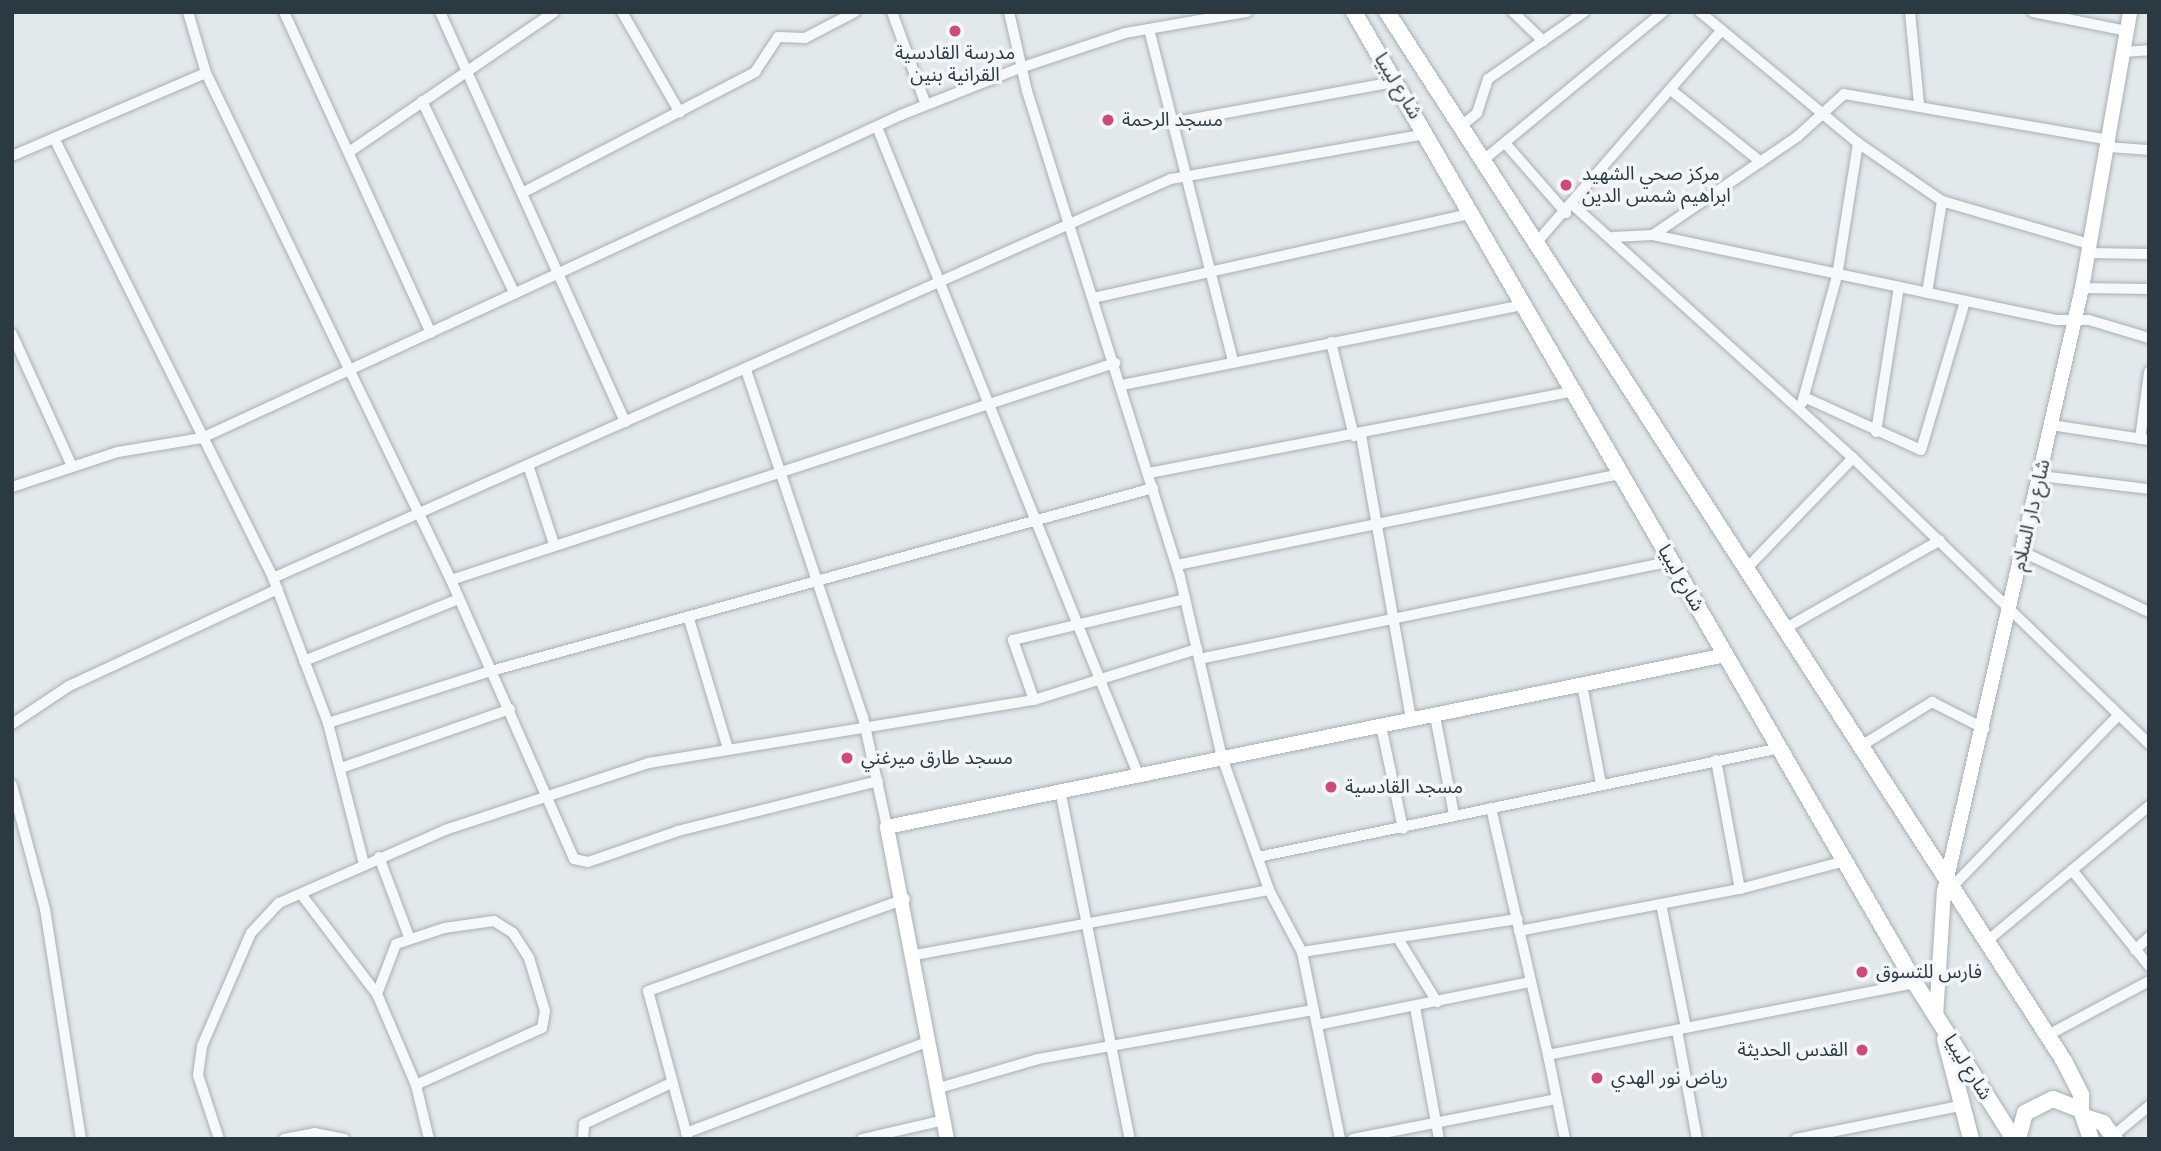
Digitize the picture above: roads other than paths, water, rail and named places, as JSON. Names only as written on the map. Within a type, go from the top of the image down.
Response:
[{"type":"main road","name":"شارع ليبيا","points":[[1354,12],[1915,983],[2016,1139]]},
{"type":"main road","name":"شارع ليبيا","points":[[1387,12],[1481,162],[2048,1035],[2079,1087],[2091,1139]]},
{"type":"main road","points":[[1938,1020],[1965,1105],[1971,1139]]},
{"type":"main road","points":[[2016,1139],[2025,1113],[2042,1101],[2063,1100],[2114,1137]]},
{"type":"street","points":[[188,12],[206,73],[346,372],[451,580],[510,709],[571,854],[583,863],[678,831],[878,781]]},
{"type":"street","points":[[284,12],[431,333]]},
{"type":"street","points":[[440,12],[561,273],[625,422]]},
{"type":"street","points":[[349,152],[466,69],[554,12]]},
{"type":"street","points":[[622,12],[680,113]]},
{"type":"street","points":[[522,193],[755,72],[778,37],[805,38],[855,12]]},
{"type":"street","points":[[892,12],[926,105]]},
{"type":"street","points":[[1009,12],[1020,68],[1177,565],[1222,757],[1269,890],[1303,952],[1339,1139]]},
{"type":"street","points":[[12,487],[72,466],[202,438],[877,127],[1020,68],[1149,29],[1247,12]]},
{"type":"street","points":[[1513,12],[1543,41]]},
{"type":"street","points":[[1460,127],[1477,113],[1488,79],[1584,12]]},
{"type":"street","points":[[1481,162],[1663,12]]},
{"type":"street","points":[[1700,12],[1720,32],[1822,112],[1858,144],[1942,201],[2089,249],[2149,254]]},
{"type":"street","points":[[1910,12],[1919,103]]},
{"type":"street","points":[[2032,12],[2126,31]]},
{"type":"street","name":"شارع دار السلام","points":[[1938,1020],[1949,883],[2082,288],[2130,12]]},
{"type":"street","points":[[1149,29],[1190,173],[1234,360]]},
{"type":"street","points":[[1536,243],[1570,209],[1720,32]]},
{"type":"street","points":[[2123,52],[2149,50]]},
{"type":"street","points":[[12,156],[206,73]]},
{"type":"street","points":[[1175,122],[1395,82]]},
{"type":"street","points":[[1671,90],[1761,162]]},
{"type":"street","points":[[1653,235],[1761,162],[1844,94],[1919,103],[2109,144],[2149,150]]},
{"type":"street","points":[[422,101],[515,294]]},
{"type":"street","points":[[877,127],[943,282],[1138,774]]},
{"type":"street","points":[[12,724],[69,687],[418,514],[1190,173],[1426,134]]},
{"type":"street","points":[[54,138],[276,584],[328,723],[364,864]]},
{"type":"street","points":[[1505,143],[1570,209],[1613,237],[1853,458],[2149,744]]},
{"type":"street","points":[[1800,409],[1837,276],[1858,144]]},
{"type":"street","points":[[1927,293],[1942,201]]},
{"type":"street","points":[[1093,298],[1472,213]]},
{"type":"street","points":[[1613,237],[1653,235],[1837,276],[2074,320],[2149,338]]},
{"type":"street","points":[[1876,432],[1899,287]]},
{"type":"street","points":[[2082,288],[2149,289]]},
{"type":"street","points":[[1804,397],[1876,432],[1922,449],[1965,301]]},
{"type":"street","points":[[1122,385],[1234,360],[1522,305]]},
{"type":"street","points":[[12,334],[72,466]]},
{"type":"street","points":[[1331,342],[1378,523],[1390,619],[1411,720]]},
{"type":"street","points":[[451,580],[779,470],[1115,363]]},
{"type":"street","points":[[746,370],[866,727],[905,900],[947,1139]]},
{"type":"street","points":[[2051,425],[2144,440],[2149,372]]},
{"type":"street","points":[[1149,473],[1357,436],[1573,391]]},
{"type":"street","points":[[1747,568],[1853,458]]},
{"type":"street","points":[[528,465],[554,544]]},
{"type":"street","points":[[1177,565],[1621,474]]},
{"type":"street","points":[[2041,476],[2149,489]]},
{"type":"street","points":[[328,723],[491,671],[820,585],[1153,488]]},
{"type":"street","points":[[1786,628],[1940,540]]},
{"type":"street","points":[[2023,552],[2149,612]]},
{"type":"street","points":[[219,1139],[198,1075],[205,1035],[259,920],[301,894],[379,857],[546,794],[727,746],[1034,700],[1198,654],[1390,619],[1671,561]]},
{"type":"street","points":[[304,661],[459,599]]},
{"type":"street","points":[[1034,700],[1013,640],[1185,599]]},
{"type":"street","points":[[689,619],[727,746]]},
{"type":"street","points":[[887,827],[1726,655]]},
{"type":"street","points":[[1582,685],[1601,783]]},
{"type":"street","points":[[1861,746],[1932,702],[1985,729]]},
{"type":"street","points":[[341,768],[510,709]]},
{"type":"street","points":[[1435,716],[1454,815]]},
{"type":"street","points":[[1949,883],[2118,716]]},
{"type":"street","points":[[1381,726],[1403,829]]},
{"type":"street","points":[[1258,857],[1403,829],[1601,783],[1780,748]]},
{"type":"street","points":[[1716,760],[1740,889]]},
{"type":"street","points":[[12,785],[45,909],[81,1139]]},
{"type":"street","points":[[1060,790],[1130,1139]]},
{"type":"street","points":[[1987,941],[2149,806]]},
{"type":"street","points":[[1491,808],[1565,1139]]},
{"type":"street","points":[[379,857],[409,937]]},
{"type":"street","points":[[1303,952],[1661,904],[1740,889],[1845,861]]},
{"type":"street","points":[[2072,870],[2149,966]]},
{"type":"street","points":[[915,955],[1269,890]]},
{"type":"street","points":[[301,894],[377,994],[416,1085],[429,1139]]},
{"type":"street","points":[[905,900],[648,991],[687,1136],[929,1041]]},
{"type":"street","points":[[1661,904],[1697,1139]]},
{"type":"street","points":[[377,994],[396,944],[409,937],[486,919],[504,925],[529,958],[545,1017],[532,1035],[416,1085]]},
{"type":"street","points":[[2135,950],[2149,937]]},
{"type":"street","points":[[1399,940],[1437,1002]]},
{"type":"street","points":[[2048,1035],[2149,981]]},
{"type":"street","points":[[1317,1025],[1531,982]]},
{"type":"street","points":[[1548,1055],[1915,983]]},
{"type":"street","points":[[1415,1007],[1439,1139]]},
{"type":"street","points":[[939,1088],[1112,1044],[1314,1010]]},
{"type":"street","points":[[583,1139],[584,1124],[671,1083]]},
{"type":"street","points":[[1353,1139],[1557,1098]]},
{"type":"street","points":[[1796,1139],[1841,1134],[1965,1105]]},
{"type":"street","points":[[2114,1137],[2149,1106]]},
{"type":"street","points":[[862,1139],[944,1120]]},
{"type":"street","points":[[284,1139],[314,1133],[344,1139]]},
{"type":"place","name":"مدرسة القادسية القرانية بنين","points":[[955,31]]},
{"type":"place","name":"مسجد الرحمة","points":[[1108,120]]},
{"type":"place","name":"مركز صحي الشهيد ابراهيم شمس الدين","points":[[1566,185]]},
{"type":"place","name":"مسجد طارق ميرغني","points":[[847,758]]},
{"type":"place","name":"مسجد القادسية","points":[[1331,787]]},
{"type":"place","name":"فارس للتسوق","points":[[1862,972]]},
{"type":"place","name":"القدس الحديثة","points":[[1862,1050]]},
{"type":"place","name":"رياض نور الهدي","points":[[1597,1078]]}]
